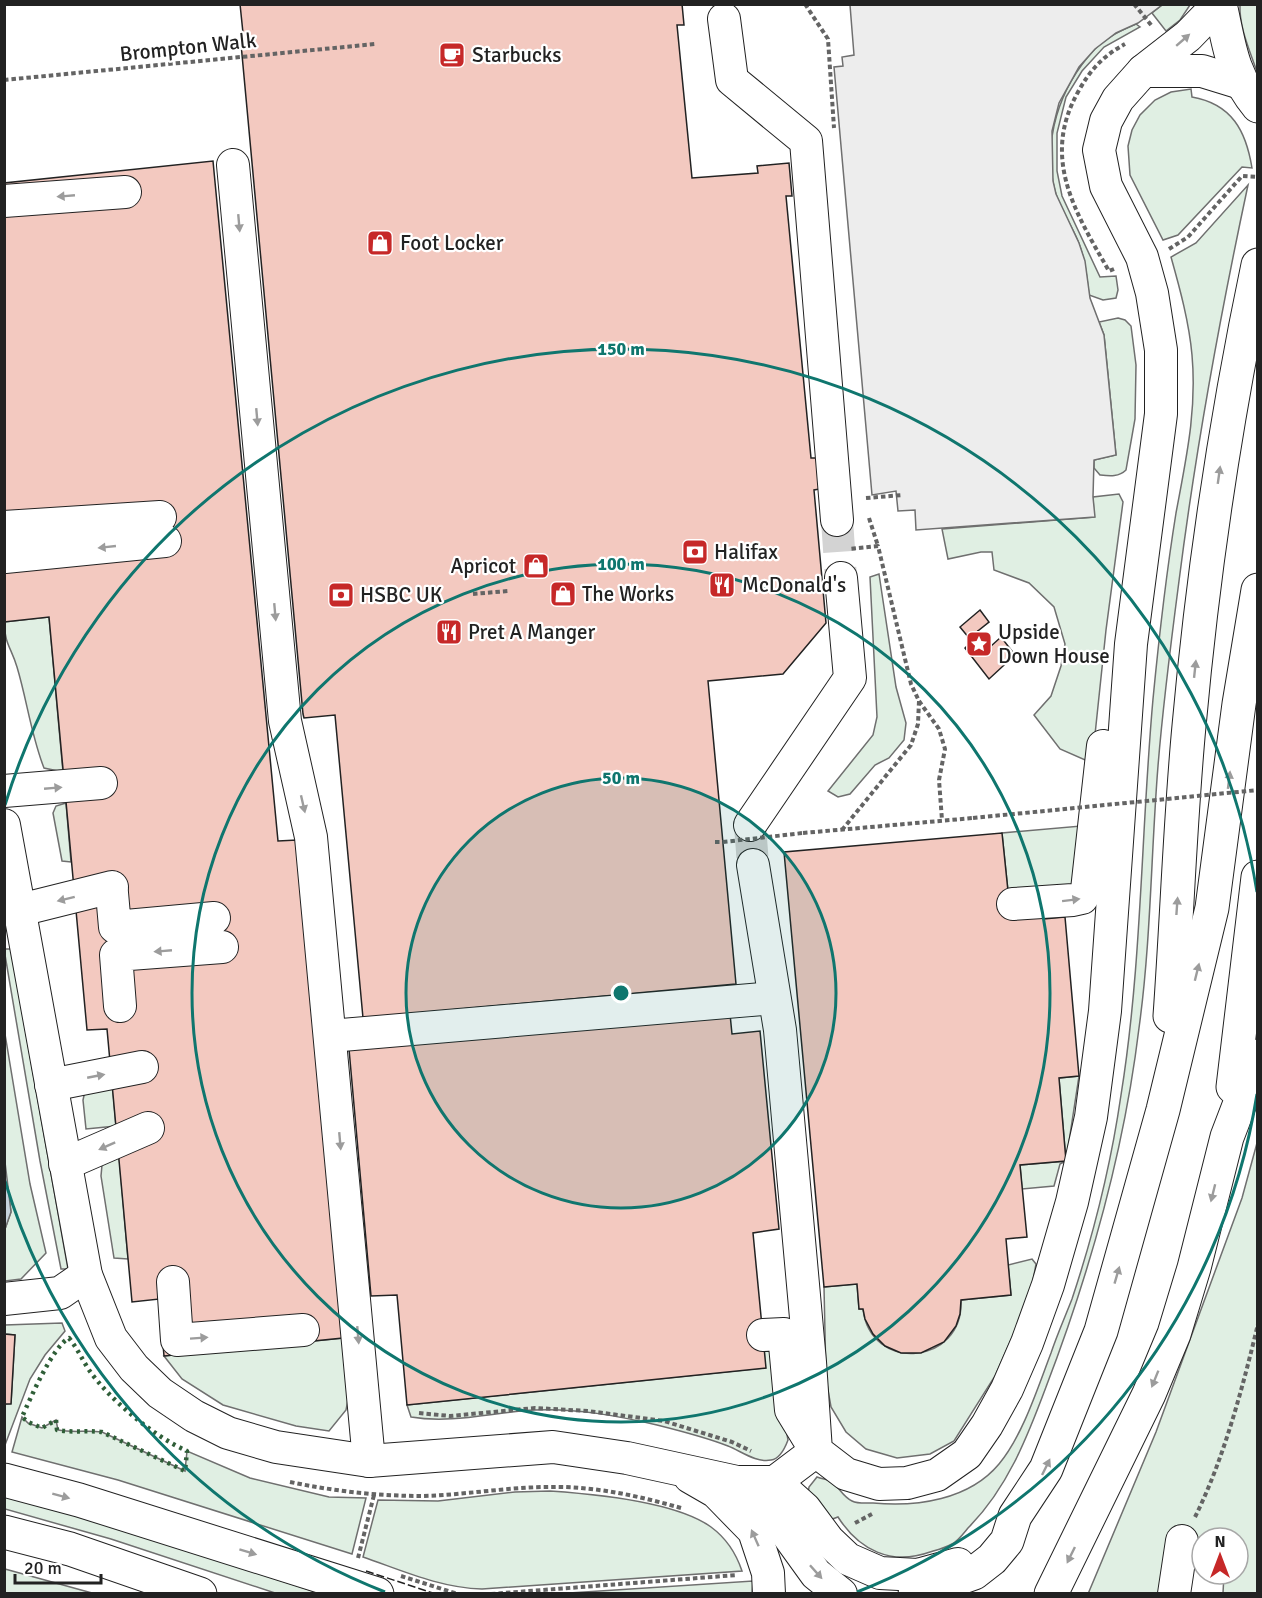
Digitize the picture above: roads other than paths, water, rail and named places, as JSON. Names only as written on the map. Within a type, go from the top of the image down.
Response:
[{"type":"main road","points":[[1220,4],[1228,47],[1249,94]]},
{"type":"main road","points":[[1163,1110],[1189,727],[1204,580],[1224,442],[1257,264]]},
{"type":"main road","points":[[915,1593],[974,1573],[992,1559],[1006,1541],[1015,1516],[1046,1469],[1101,1331],[1163,1110],[1212,908],[1239,704],[1257,590]]},
{"type":"main road","points":[[1227,1137],[1257,877]]},
{"type":"main road","points":[[1051,1593],[1149,1394],[1174,1334],[1194,1268],[1227,1137],[1257,1056]]},
{"type":"main road","points":[[4,1480],[372,1583]]},
{"type":"main road","points":[[4,1532],[70,1549],[200,1593]]},
{"type":"lane","points":[[763,1335],[784,1334],[791,1410],[816,1451],[846,1474],[879,1484],[907,1483],[937,1475],[968,1454],[1007,1389],[1048,1285],[1072,1202],[1091,1117],[1102,1035],[1131,644],[1161,414],[1161,350],[1152,292],[1142,257],[1106,186],[1099,150],[1106,121],[1118,99],[1143,71],[1188,36],[1220,4]]},
{"type":"lane","points":[[724,19],[732,80],[806,141],[850,678],[750,825]]},
{"type":"lane","points":[[1143,71],[1202,71],[1249,94]]},
{"type":"lane","points":[[233,165],[285,721],[311,837],[369,1461]]},
{"type":"lane","points":[[4,201],[125,192]]},
{"type":"lane","points":[[4,526],[163,529],[4,557]]},
{"type":"lane","points":[[1013,904],[1073,900],[1082,898],[1087,890],[1114,660],[1143,546]]},
{"type":"lane","points":[[4,791],[101,783]]},
{"type":"lane","points":[[4,825],[86,1275],[111,1338],[134,1368],[160,1393],[194,1416],[228,1433],[276,1447],[369,1461],[554,1447],[673,1468],[757,1486],[806,1509],[828,1540],[848,1559],[880,1574],[918,1575],[974,1560],[983,1555],[1015,1516]]},
{"type":"lane","points":[[753,865],[780,1030],[816,1451]]},
{"type":"lane","points":[[20,910],[112,890],[115,927],[218,933],[116,955],[120,1006]]},
{"type":"lane","points":[[330,1036],[774,998]]},
{"type":"lane","points":[[51,1085],[142,1067]]},
{"type":"lane","points":[[65,1164],[148,1128]]},
{"type":"lane","points":[[4,1299],[60,1293],[86,1275]]},
{"type":"lane","points":[[173,1282],[177,1340],[303,1330]]},
{"type":"lane","points":[[757,1486],[816,1451]]},
{"type":"lane","points":[[673,1468],[716,1492],[754,1531],[768,1583]]},
{"type":"lane","points":[[757,1486],[816,1574],[841,1593]]},
{"type":"lane","points":[[1174,1593],[1182,1541]]},
{"type":"tunnel","points":[[837,520],[841,578]]},
{"type":"tunnel","points":[[750,825],[753,865]]},
{"type":"place","name":"Starbucks","points":[[452,55]]},
{"type":"place","name":"Foot Locker","points":[[380,243]]},
{"type":"place","name":"Halifax","points":[[695,552]]},
{"type":"place","name":"Apricot","points":[[536,566]]},
{"type":"place","name":"McDonald's","points":[[722,585]]},
{"type":"place","name":"The Works","points":[[563,594]]},
{"type":"place","name":"HSBC UK","points":[[341,595]]},
{"type":"place","name":"Pret A Manger","points":[[449,632]]},
{"type":"place","name":"Upside Down House","points":[[979,644]]}]
